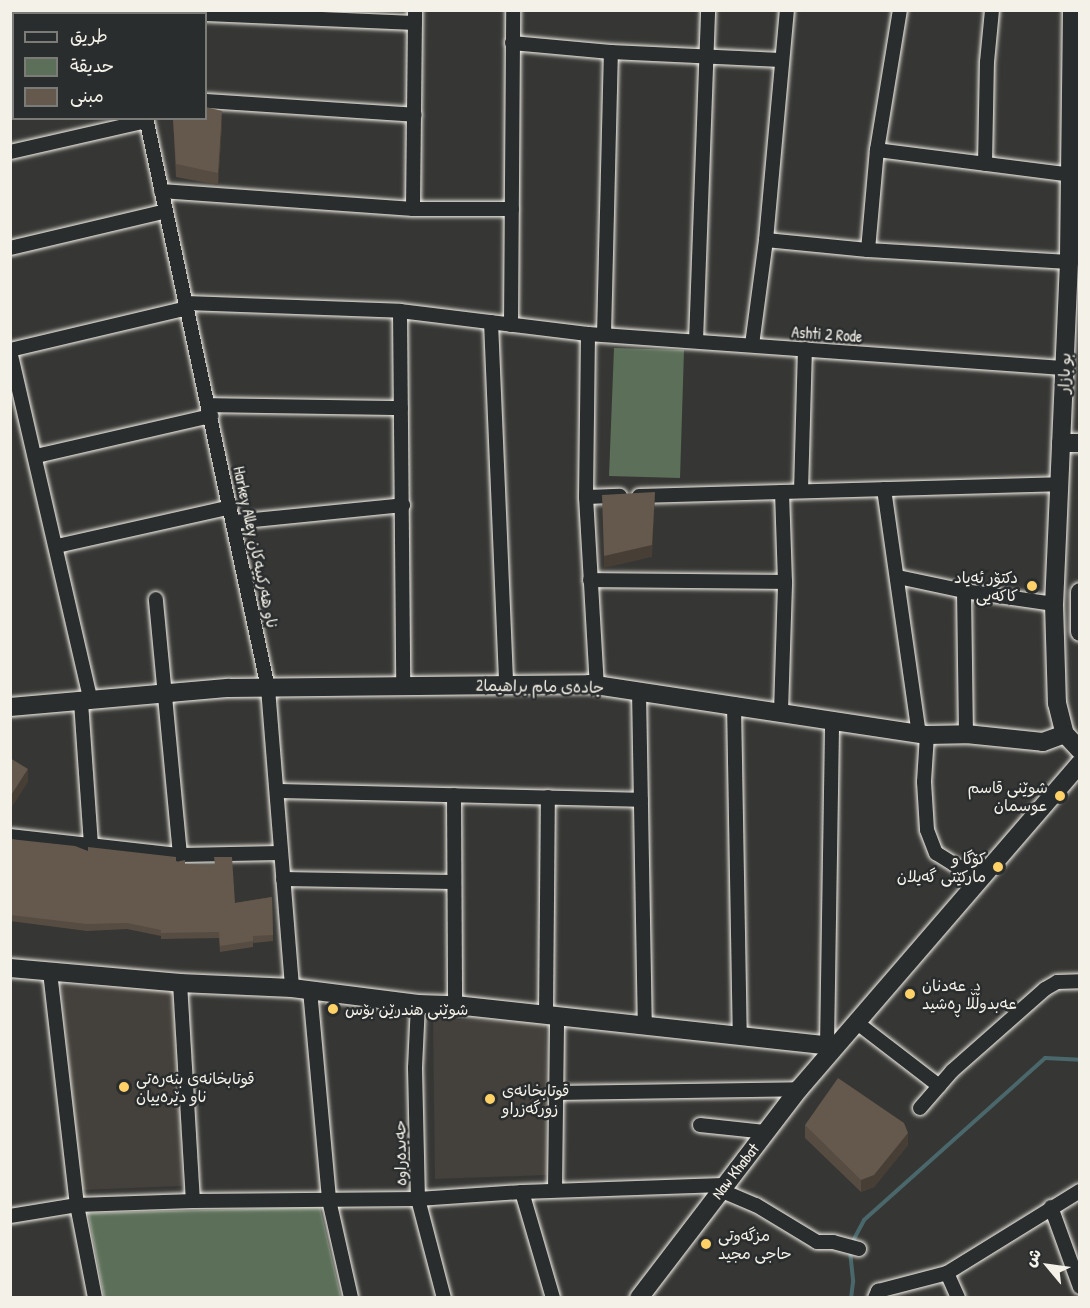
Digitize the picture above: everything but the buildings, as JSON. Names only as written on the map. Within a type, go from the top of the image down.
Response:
[{"type":"street","points":[[151,10],[177,12]]},
{"type":"street","points":[[511,325],[513,10]]},
{"type":"street","points":[[696,341],[708,10]]},
{"type":"street","points":[[752,345],[766,240],[787,10]]},
{"type":"street","points":[[868,250],[877,150],[900,10]]},
{"type":"street","points":[[985,164],[987,62],[992,10]]},
{"type":"street","name":"بو بازار","points":[[1065,734],[1057,703],[1054,604],[1058,484],[1070,443],[1064,368],[1076,42],[1072,10]]},
{"type":"street","points":[[207,14],[415,17],[413,209]]},
{"type":"street","points":[[512,43],[611,52],[781,60]]},
{"type":"street","points":[[604,335],[611,52]]},
{"type":"street","points":[[207,100],[415,115]]},
{"type":"street","points":[[10,152],[146,120]]},
{"type":"street","name":"Harkey Alley ناو هەركييەكان","points":[[146,120],[231,507],[268,688],[292,988]]},
{"type":"street","points":[[877,150],[1071,174]]},
{"type":"street","points":[[161,190],[413,209],[512,209]]},
{"type":"street","points":[[10,248],[166,211]]},
{"type":"street","points":[[766,240],[868,250],[1069,262]]},
{"type":"street","name":"Ashti 2 Rode","points":[[10,351],[187,305],[400,311],[588,334],[1064,368]]},
{"type":"street","points":[[400,311],[403,686]]},
{"type":"street","points":[[491,322],[506,685]]},
{"type":"street","points":[[588,334],[586,497],[597,685]]},
{"type":"street","points":[[801,491],[805,349]]},
{"type":"street","points":[[10,351],[57,546],[86,702],[91,845]]},
{"type":"street","points":[[36,456],[210,410],[401,408]]},
{"type":"street","points":[[586,497],[1058,484]]},
{"type":"street","points":[[884,489],[923,734],[927,830],[936,853],[957,866],[985,873]]},
{"type":"street","points":[[781,712],[785,582],[782,492]]},
{"type":"street","points":[[234,522],[403,505]]},
{"type":"street","points":[[57,546],[231,507]]},
{"type":"street","points":[[898,577],[964,591],[1054,604]]},
{"type":"street","points":[[590,580],[785,582]]},
{"type":"street","points":[[964,591],[966,734]]},
{"type":"street","points":[[1080,592],[1080,632]]},
{"type":"street","points":[[156,599],[167,694],[180,855]]},
{"type":"street","name":"جادەی مام براهیما2","points":[[10,707],[229,688],[597,685],[923,734],[966,734],[1043,742],[1065,734]]},
{"type":"street","points":[[639,691],[645,1024]]},
{"type":"street","points":[[734,704],[740,1035]]},
{"type":"street","points":[[10,968],[180,983],[292,988],[418,1004],[455,1005],[645,1024],[831,1046],[832,719]]},
{"type":"street","points":[[1065,734],[1080,750]]},
{"type":"street","name":"Naw Khabat","points":[[639,1298],[831,1046],[856,1022],[1080,763]]},
{"type":"street","points":[[277,791],[641,800]]},
{"type":"street","points":[[454,795],[455,1005]]},
{"type":"street","points":[[548,797],[551,1015],[556,1093],[555,1190]]},
{"type":"street","points":[[10,836],[180,855],[280,853]]},
{"type":"street","points":[[283,879],[453,882]]},
{"type":"street","points":[[50,972],[77,1205],[95,1298]]},
{"type":"street","points":[[920,1108],[974,1050],[1045,989],[1057,982],[1080,981]]},
{"type":"street","points":[[180,983],[193,1201]]},
{"type":"street","points":[[310,990],[330,1200],[351,1298]]},
{"type":"street","name":"حەیدەراوە","points":[[418,1004],[415,1068],[418,1199],[444,1298]]},
{"type":"street","points":[[856,1022],[939,1086]]},
{"type":"street","points":[[556,1093],[799,1089]]},
{"type":"street","points":[[700,1125],[765,1132]]},
{"type":"street","points":[[10,1216],[77,1205],[193,1201],[418,1199],[555,1190],[722,1188],[756,1205],[818,1242],[833,1242],[859,1250]]},
{"type":"street","points":[[875,1298],[878,1291],[946,1273],[1050,1206],[1080,1191]]},
{"type":"street","points":[[522,1192],[553,1298]]},
{"type":"street","points":[[1050,1206],[1080,1287]]},
{"type":"street","points":[[946,1273],[958,1298]]},
{"type":"shaded area","name":"قوتابخانەى بنەرەتى ناو دێرەييان","points":[[62,986],[172,989],[182,1186],[81,1190]]},
{"type":"shaded area","name":"قوتابخانەی زورگەزراو","points":[[433,1019],[545,1023],[547,1175],[435,1179]]},
{"type":"green space","points":[[614,348],[684,350],[680,478],[609,476]]},
{"type":"green space","points":[[320,1207],[341,1297],[104,1297],[88,1213]]},
{"type":"waterway","points":[[854,1239],[864,1220],[1045,1058],[1080,1060]]},
{"type":"waterway","points":[[850,1251],[853,1282],[851,1298]]},
{"type":"place","name":"دکتۆر ئەیاد کاکەیی","points":[[1032,586]]},
{"type":"place","name":"شوێنی قاسم عوسمان","points":[[1060,796]]},
{"type":"place","name":"کۆگا و مارکێتی گەیلان","points":[[998,867]]},
{"type":"place","name":"د. عەدنان عەبدوڵڵا ڕەشید","points":[[910,994]]},
{"type":"place","name":"شوێنی هندرێن بۆس","points":[[333,1009]]},
{"type":"place","name":"قوتابخانەى بنەرەتى ناو دێرەييان","points":[[124,1087]]},
{"type":"place","name":"قوتابخانەی زورگەزراو","points":[[490,1099]]},
{"type":"place","name":"مزگەوتى حاجى مجيد","points":[[706,1244]]}]
